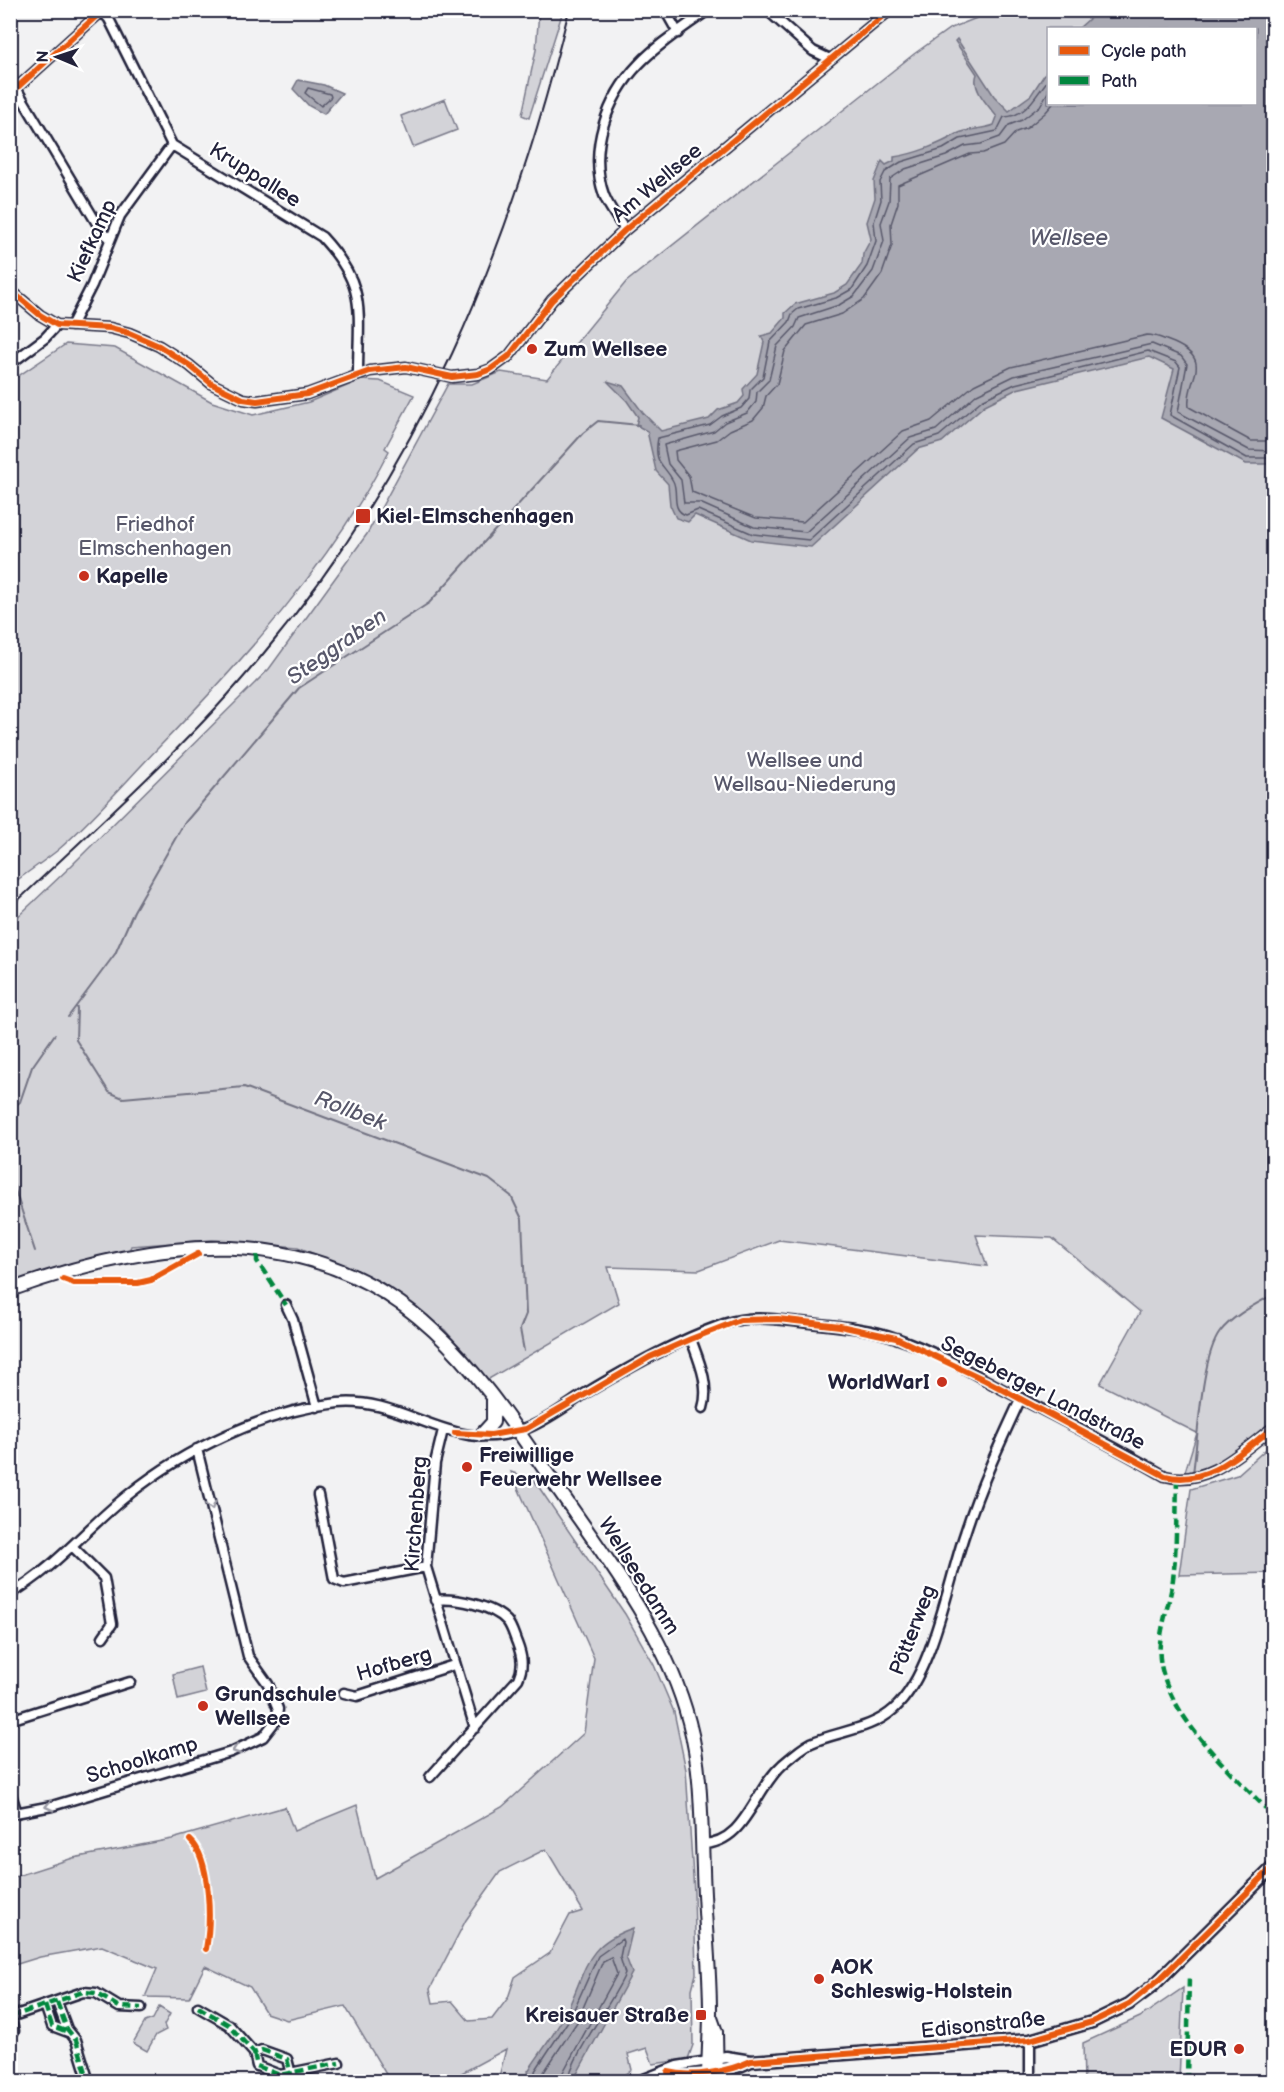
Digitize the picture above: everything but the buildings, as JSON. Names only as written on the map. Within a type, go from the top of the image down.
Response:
[{"type":"main road","name":"Wellseedamm","points":[[10,1290],[112,1259],[167,1250],[240,1247],[293,1255],[345,1273],[390,1296],[441,1337],[492,1398],[620,1578],[667,1659],[689,1720],[699,1765],[712,2071]]},
{"type":"main road","points":[[481,1436],[493,1422],[495,1412],[492,1398]]},
{"type":"street","points":[[665,10],[678,33]]},
{"type":"street","points":[[626,230],[604,196],[600,177],[602,130],[613,102],[638,65],[708,10]]},
{"type":"street","points":[[767,10],[813,51],[830,59]]},
{"type":"street","name":"Am Wellsee","points":[[57,325],[91,326],[129,333],[159,346],[230,395],[257,401],[307,394],[358,374],[406,367],[452,376],[478,374],[500,363],[552,300],[626,230],[890,10]]},
{"type":"street","points":[[10,94],[100,11],[109,19],[172,145]]},
{"type":"street","points":[[10,78],[18,87],[102,232],[110,238]]},
{"type":"street","name":"Kiefkamp","points":[[71,326],[92,285],[120,216],[172,145]]},
{"type":"street","name":"Kruppallee","points":[[172,145],[322,237],[340,257],[358,295],[358,374]]},
{"type":"street","points":[[10,290],[40,315],[57,325],[45,338],[10,364]]},
{"type":"street","points":[[286,1305],[293,1320],[317,1407]]},
{"type":"street","name":"Segeberger Landstraße","points":[[10,1594],[47,1571],[128,1495],[197,1449],[267,1421],[317,1407],[349,1402],[368,1404],[443,1430],[481,1436],[526,1429],[650,1357],[725,1324],[748,1318],[778,1319],[876,1332],[913,1345],[1021,1398],[1165,1476],[1177,1479],[1199,1477],[1215,1470],[1274,1427]]},
{"type":"street","points":[[691,1339],[704,1379],[706,1399],[703,1408]]},
{"type":"street","name":"Pötterweg","points":[[702,1844],[717,1843],[732,1835],[770,1777],[809,1744],[871,1724],[895,1708],[908,1692],[917,1678],[937,1624],[986,1473],[1021,1398]]},
{"type":"street","name":"Kirchenberg","points":[[443,1430],[435,1463],[426,1567],[475,1728]]},
{"type":"street","name":"Schoolkamp","points":[[14,1813],[52,1806],[240,1749],[263,1737],[277,1719],[278,1709],[268,1684],[248,1656],[197,1449]]},
{"type":"street","points":[[318,1495],[334,1579],[344,1583],[426,1567]]},
{"type":"street","points":[[73,1547],[104,1578],[112,1624],[103,1637]]},
{"type":"street","name":"Kirchenberg","points":[[430,1778],[441,1762],[475,1728],[518,1679],[522,1656],[510,1626],[499,1615],[491,1610],[447,1599],[435,1600]]},
{"type":"street","name":"Hofberg","points":[[344,1693],[357,1695],[454,1665]]},
{"type":"street","points":[[10,1720],[130,1682]]},
{"type":"street","points":[[10,1791],[14,1813]]},
{"type":"street","name":"Edisonstraße","points":[[712,2071],[740,2066],[751,2061],[1030,2040],[1092,2022],[1129,2004],[1162,1977],[1274,1866]]},
{"type":"street","points":[[15,2031],[10,2018],[90,1992],[119,2007],[141,2008]]},
{"type":"street","points":[[57,2002],[68,2032]]},
{"type":"street","points":[[45,2005],[52,2026],[68,2032],[76,2040],[90,2082]]},
{"type":"street","points":[[198,2007],[229,2025],[254,2053],[257,2066],[292,2077],[339,2063]]},
{"type":"street","points":[[1030,2040],[1030,2082]]},
{"type":"street","points":[[254,2053],[262,2050],[287,2059],[292,2077]]},
{"type":"street","points":[[636,2082],[668,2072],[677,2066],[712,2071]]},
{"type":"green space","points":[[539,11],[563,11],[529,118],[522,115],[536,50]]},
{"type":"green space","name":"Wellsee und Wellsau-Niederung","points":[[994,11],[1273,11],[1273,1422],[1233,1463],[1183,1478],[1197,1433],[1100,1384],[1140,1312],[1052,1238],[976,1235],[987,1266],[779,1240],[699,1270],[608,1267],[619,1303],[487,1380],[445,1330],[381,1282],[298,1247],[212,1240],[131,1246],[129,1251],[77,1267],[74,1263],[11,1284],[11,923],[269,669],[367,534],[448,384],[472,384],[501,372],[547,379],[626,282],[914,54],[949,29]]},
{"type":"green space","points":[[445,99],[457,130],[413,147],[401,116]]},
{"type":"green space","name":"Friedhof Elmschenhagen","points":[[66,344],[115,348],[212,402],[253,415],[309,402],[361,380],[380,381],[414,395],[385,448],[389,451],[366,492],[341,531],[286,606],[224,678],[97,813],[58,850],[11,885],[11,381]]},
{"type":"green space","points":[[1273,1443],[1273,1573],[1179,1575],[1191,1489],[1237,1475]]},
{"type":"green space","points":[[511,1472],[534,1480],[625,1614],[654,1665],[674,1712],[686,1770],[694,1892],[696,1974],[692,1989],[693,2045],[688,2059],[653,2064],[647,2048],[628,2054],[632,2070],[616,2081],[498,2081],[506,2049],[447,2081],[390,2081],[345,2006],[287,2020],[266,2013],[250,1987],[205,1966],[189,1998],[145,1997],[157,1969],[102,1946],[40,1957],[11,1966],[11,1878],[73,1858],[172,1839],[285,1807],[294,1831],[357,1805],[375,1878],[502,1807],[584,1733],[594,1658]],"holes":[[[546,1849],[583,1911],[570,1915],[550,1953],[515,1977],[508,1998],[492,2019],[469,2021],[452,2001],[433,2003],[430,1989],[466,1920],[500,1872]]]},
{"type":"green space","points":[[200,1667],[206,1693],[178,1700],[173,1674]]},
{"type":"green space","points":[[1183,1988],[1179,2081],[1084,2081],[1083,2043],[1140,2017]]},
{"type":"green space","points":[[159,2007],[170,2014],[164,2025],[166,2030],[156,2035],[147,2051],[133,2043],[145,2022],[153,2019]]},
{"type":"water","name":"Wellsee","points":[[1098,11],[1273,11],[1273,464],[1246,464],[1161,418],[1174,369],[1149,357],[1017,389],[985,405],[942,442],[918,449],[811,547],[751,540],[695,515],[688,522],[676,518],[670,505],[668,484],[656,471],[647,431],[636,425],[638,417],[627,401],[607,381],[623,386],[643,413],[661,431],[709,419],[718,410],[738,403],[744,396],[743,389],[757,374],[764,342],[761,336],[772,333],[785,318],[785,313],[795,304],[834,293],[847,285],[862,264],[863,254],[871,239],[867,222],[875,198],[874,181],[882,161],[886,165],[894,161],[894,157],[927,148],[961,132],[994,125],[997,117],[978,91],[977,74],[955,41],[957,39],[994,96],[1009,111],[1031,95],[1047,71],[1047,105],[1257,105],[1257,27],[1080,27]]},
{"type":"water","points":[[298,80],[324,85],[342,93],[324,114],[309,106],[293,89]]},
{"type":"water","points":[[633,1928],[626,1957],[632,1973],[573,2081],[530,2081],[528,2071],[560,2023],[587,1963],[603,1944],[616,1935]]},
{"type":"waterway","name":"Steggraben","points":[[68,1017],[115,954],[134,911],[183,825],[299,688],[429,603],[583,433],[598,421],[639,425]]},
{"type":"waterway","name":"Rollbek","points":[[77,1008],[76,1040],[109,1092],[123,1098],[244,1087],[489,1179],[511,1196],[522,1219],[526,1314],[520,1329],[524,1351]]},
{"type":"waterway","name":"Steggraben","points":[[10,1110],[20,1102],[32,1067],[55,1034]]},
{"type":"waterway","points":[[10,1175],[35,1251]]},
{"type":"waterway","points":[[1193,1473],[1204,1379],[1214,1344],[1225,1326],[1274,1294]]},
{"type":"railway","points":[[10,908],[170,756],[230,692],[316,586],[367,511],[412,433],[452,353],[487,271],[518,186],[569,10]]},
{"type":"marked path","points":[[257,1255],[257,1261],[286,1305]]},
{"type":"marked path","points":[[1177,1479],[1174,1567],[1160,1644],[1161,1665],[1167,1686],[1191,1727],[1207,1747],[1274,1817]]},
{"type":"marked path","points":[[1187,2082],[1189,1976]]},
{"type":"marked path","points":[[10,2017],[83,1992],[96,1993],[119,2007],[141,2008]]},
{"type":"marked path","points":[[57,2002],[67,2029],[76,2040],[89,2082]]},
{"type":"marked path","points":[[45,2005],[52,2026],[68,2032]]},
{"type":"marked path","points":[[198,2007],[229,2025],[254,2053],[262,2050],[287,2059],[293,2082]]},
{"type":"marked path","points":[[10,2018],[14,2031]]},
{"type":"marked path","points":[[254,2053],[257,2066],[280,2075],[339,2063]]},
{"type":"cycle path","points":[[10,94],[103,10]]},
{"type":"cycle path","points":[[10,290],[40,315],[57,325],[110,328],[129,333],[159,346],[189,365],[212,384],[243,399],[257,401],[307,394],[370,371],[406,367],[452,377],[478,374],[491,369],[509,356],[552,300],[625,230],[890,10]]},
{"type":"cycle path","points":[[63,1279],[74,1283],[138,1283],[151,1280],[198,1254]]},
{"type":"cycle path","points":[[455,1433],[491,1435],[526,1429],[650,1357],[691,1339],[740,1320],[778,1319],[840,1326],[896,1338],[985,1380],[1165,1476],[1181,1478],[1210,1472],[1237,1456],[1274,1427]]},
{"type":"cycle path","points":[[190,1840],[197,1849],[206,1876],[209,1908],[206,1949]]},
{"type":"cycle path","points":[[668,2072],[699,2074],[721,2071],[751,2061],[1030,2040],[1092,2022],[1129,2004],[1162,1977],[1274,1866]]},
{"type":"place","name":"Zum Wellsee","points":[[532,349]]},
{"type":"place","name":"Kiel-Elmschenhagen","points":[[363,516]]},
{"type":"place","name":"Kapelle","points":[[84,576]]},
{"type":"place","name":"WorldWarI","points":[[942,1382]]},
{"type":"place","name":"Freiwillige Feuerwehr Wellsee","points":[[467,1467]]},
{"type":"place","name":"Grundschule Wellsee","points":[[203,1706]]},
{"type":"place","name":"AOK Schleswig-Holstein","points":[[819,1979]]},
{"type":"place","name":"Kreisauer Straße","points":[[701,2015]]},
{"type":"place","name":"EDUR","points":[[1239,2049]]}]
